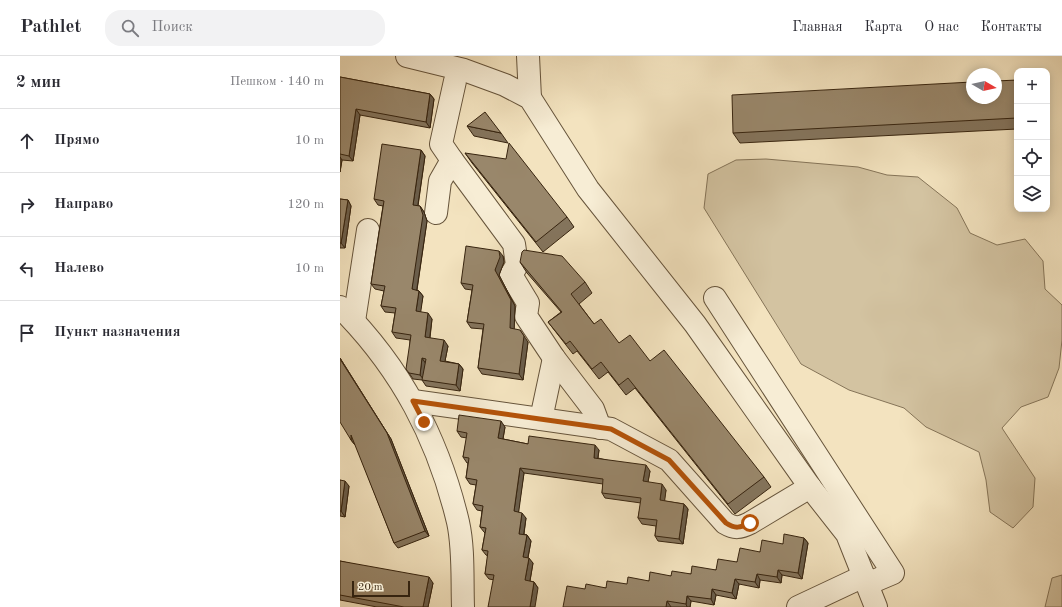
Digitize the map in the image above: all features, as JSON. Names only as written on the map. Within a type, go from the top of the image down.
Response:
[{"type":"street","points":[[407,56],[464,70],[505,85],[530,98]]},
{"type":"street","points":[[528,56],[530,98],[588,189],[695,324],[810,487],[847,534],[876,607]]},
{"type":"street","points":[[455,81],[441,144],[514,244],[517,265],[511,275],[528,303],[526,316],[554,358],[593,409],[600,428]]},
{"type":"street","points":[[436,213],[440,181],[452,160]]},
{"type":"street","points":[[368,230],[347,314],[389,366],[413,401],[438,454],[458,523],[463,607]]},
{"type":"street","points":[[715,298],[893,573],[865,580],[798,607]]},
{"type":"street","points":[[540,419],[554,358]]},
{"type":"street","points":[[413,401],[611,429],[669,460],[726,523],[734,528],[742,527],[750,523],[810,487]]},
{"type":"shaded area","points":[[766,159],[858,167],[887,175],[918,177],[957,208],[970,233],[997,245],[1025,239],[1043,261],[1045,289],[1062,305],[1062,340],[1059,368],[1048,397],[1021,407],[1002,428],[1035,478],[1033,507],[1013,528],[990,512],[986,480],[979,452],[926,427],[904,408],[849,390],[801,364],[704,208],[708,174],[736,160]]},
{"type":"shaded area","points":[[1062,575],[1062,607],[1045,607],[1052,578]]},
{"type":"building","points":[[340,77],[430,94],[426,122],[356,109],[349,156],[340,154]]},
{"type":"building","points":[[1014,80],[1014,118],[733,133],[732,95],[966,82],[966,104],[1002,104],[1002,81]]},
{"type":"building","points":[[485,112],[501,133],[467,126]]},
{"type":"building","points":[[509,143],[567,217],[536,242],[465,153],[506,159]]},
{"type":"building","points":[[382,144],[421,150],[413,205],[420,206],[423,215],[412,289],[419,291],[416,311],[428,313],[425,337],[444,340],[440,361],[459,364],[456,385],[422,380],[426,359],[422,358],[420,375],[409,373],[406,369],[411,335],[392,332],[396,308],[381,306],[385,286],[371,284],[384,201],[374,199]]},
{"type":"building","points":[[340,199],[348,200],[341,243],[340,243]]},
{"type":"building","points":[[466,246],[499,251],[500,257],[495,270],[511,300],[510,328],[520,330],[524,336],[519,374],[478,368],[484,324],[467,322],[473,285],[461,283]]},
{"type":"building","points":[[524,250],[562,256],[585,282],[571,294],[594,324],[601,319],[619,343],[630,335],[650,361],[664,350],[764,477],[728,504],[628,378],[619,385],[601,362],[592,369],[570,341],[566,344],[548,322],[562,312],[520,262],[522,252]]},
{"type":"building","points":[[340,359],[387,433],[425,531],[394,543],[351,435],[351,440],[340,422]]},
{"type":"building","points":[[459,415],[501,421],[498,438],[528,444],[529,436],[595,445],[594,458],[646,465],[643,481],[662,484],[660,500],[684,504],[679,539],[655,536],[657,520],[638,518],[641,498],[602,493],[603,479],[520,468],[514,511],[522,513],[519,534],[527,535],[523,557],[529,558],[525,580],[534,582],[530,607],[488,607],[494,575],[485,574],[488,551],[482,550],[486,528],[480,527],[483,506],[473,504],[477,480],[466,478],[469,458],[463,457],[467,433],[457,431]]},
{"type":"building","points":[[340,480],[345,481],[341,511],[340,511]]},
{"type":"building","points":[[784,534],[804,538],[798,573],[778,570],[777,577],[757,574],[755,582],[735,579],[732,593],[712,589],[711,599],[687,596],[686,604],[667,601],[666,607],[563,607],[567,586],[585,589],[586,584],[606,588],[607,581],[627,584],[628,577],[649,581],[650,572],[671,576],[672,571],[691,574],[692,566],[716,570],[718,559],[737,562],[740,548],[760,552],[762,540],[783,544]]},
{"type":"building","points":[[340,561],[429,577],[423,607],[404,607],[340,595]]},
{"type":"route","points":[[424,422],[413,401],[611,429],[669,460],[726,523],[734,528],[742,527],[750,523]]}]
